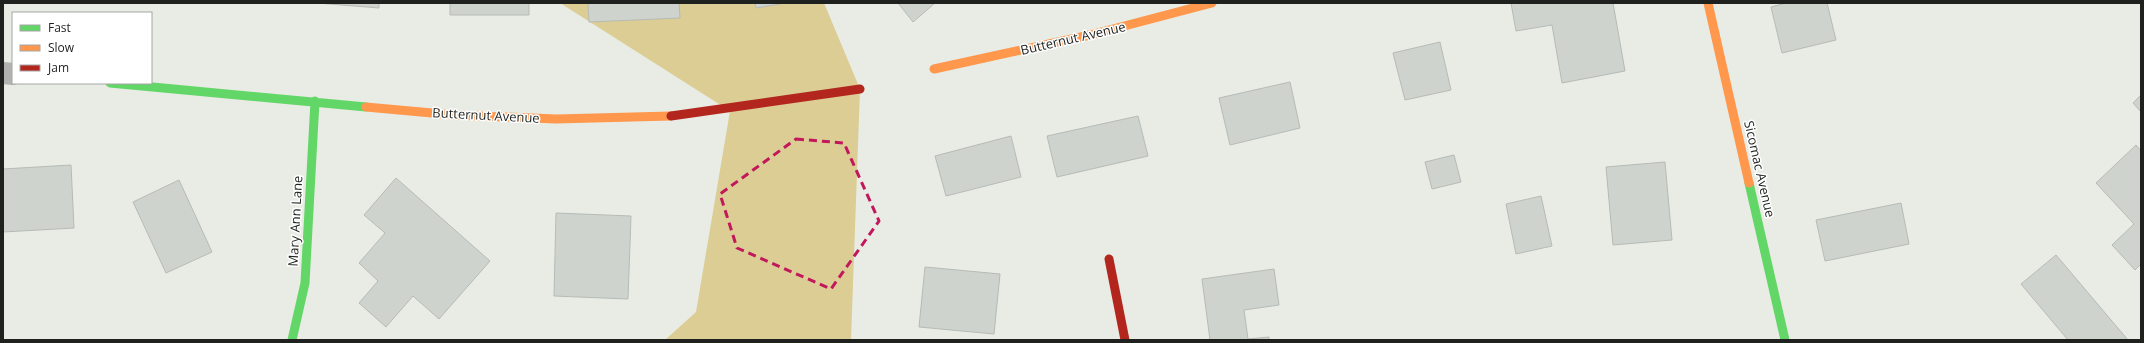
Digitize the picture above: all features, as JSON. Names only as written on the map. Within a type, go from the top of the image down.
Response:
[{"type":"street","name":"Butternut Avenue","points":[[934,69],[1090,35],[1212,3]]},
{"type":"street","name":"Sicomac Avenue","points":[[1713,6],[1785,340]]},
{"type":"street","name":"Butternut Avenue","points":[[121,84],[462,115],[556,119],[657,117],[860,89]]},
{"type":"street","name":"Mary Ann Lane","points":[[292,340],[305,283],[315,102]]},
{"type":"street","points":[[1109,259],[1125,340]]},
{"type":"highlighted area","points":[[796,139],[844,143],[879,221],[831,289],[737,248],[720,194]]},
{"type":"shaded area","points":[[560,3],[824,3],[860,89],[851,340],[665,340],[696,312],[730,111]]},
{"type":"building","points":[[317,3],[379,3],[379,8]]},
{"type":"building","points":[[450,3],[529,3],[529,15],[450,15]]},
{"type":"building","points":[[588,3],[679,3],[680,18],[589,22]]},
{"type":"building","points":[[755,3],[786,3],[756,8]]},
{"type":"building","points":[[898,3],[935,3],[913,22]]},
{"type":"building","points":[[1511,3],[1613,3],[1625,71],[1562,83],[1552,25],[1516,31]]},
{"type":"building","points":[[1786,3],[1827,3],[1836,40],[1782,53],[1771,7]]},
{"type":"building","points":[[1440,42],[1451,90],[1405,100],[1393,53]]},
{"type":"building","points":[[1290,82],[1300,128],[1230,145],[1219,98]]},
{"type":"building","points":[[2141,95],[2141,112],[2133,103]]},
{"type":"building","points":[[1138,116],[1148,156],[1057,177],[1047,136]]},
{"type":"building","points":[[1011,136],[1021,177],[946,196],[935,156]]},
{"type":"building","points":[[2136,145],[2141,151],[2141,264],[2135,270],[2112,245],[2134,224],[2096,183]]},
{"type":"building","points":[[1454,155],[1461,182],[1432,189],[1425,162]]},
{"type":"building","points":[[1665,162],[1672,240],[1613,245],[1606,167]]},
{"type":"building","points":[[71,165],[74,228],[3,232],[3,169]]},
{"type":"building","points":[[396,178],[490,261],[439,319],[413,296],[386,327],[359,303],[378,281],[359,263],[385,233],[364,215]]},
{"type":"building","points":[[179,180],[212,252],[166,273],[133,202]]},
{"type":"building","points":[[1541,196],[1552,246],[1516,254],[1506,204]]},
{"type":"building","points":[[1901,203],[1909,244],[1825,261],[1816,220]]},
{"type":"building","points":[[556,213],[631,216],[628,299],[554,296]]},
{"type":"building","points":[[2056,255],[2128,340],[2068,340],[2021,284]]},
{"type":"building","points":[[925,267],[1000,274],[994,334],[919,327]]},
{"type":"building","points":[[1274,269],[1279,305],[1244,310],[1248,339],[1269,337],[1269,340],[1210,340],[1202,279]]},
{"type":"traffic: fast","points":[[121,84],[366,107]]},
{"type":"traffic: fast","points":[[292,340],[305,283],[315,101]]},
{"type":"traffic: fast","points":[[1749,183],[1785,340]]},
{"type":"traffic: slow","points":[[934,69],[1090,35],[1212,3]]},
{"type":"traffic: slow","points":[[1708,3],[1749,183]]},
{"type":"traffic: slow","points":[[366,107],[454,115],[556,119],[671,116]]},
{"type":"traffic: jam","points":[[671,116],[860,89]]},
{"type":"traffic: jam","points":[[1109,259],[1125,340]]}]
